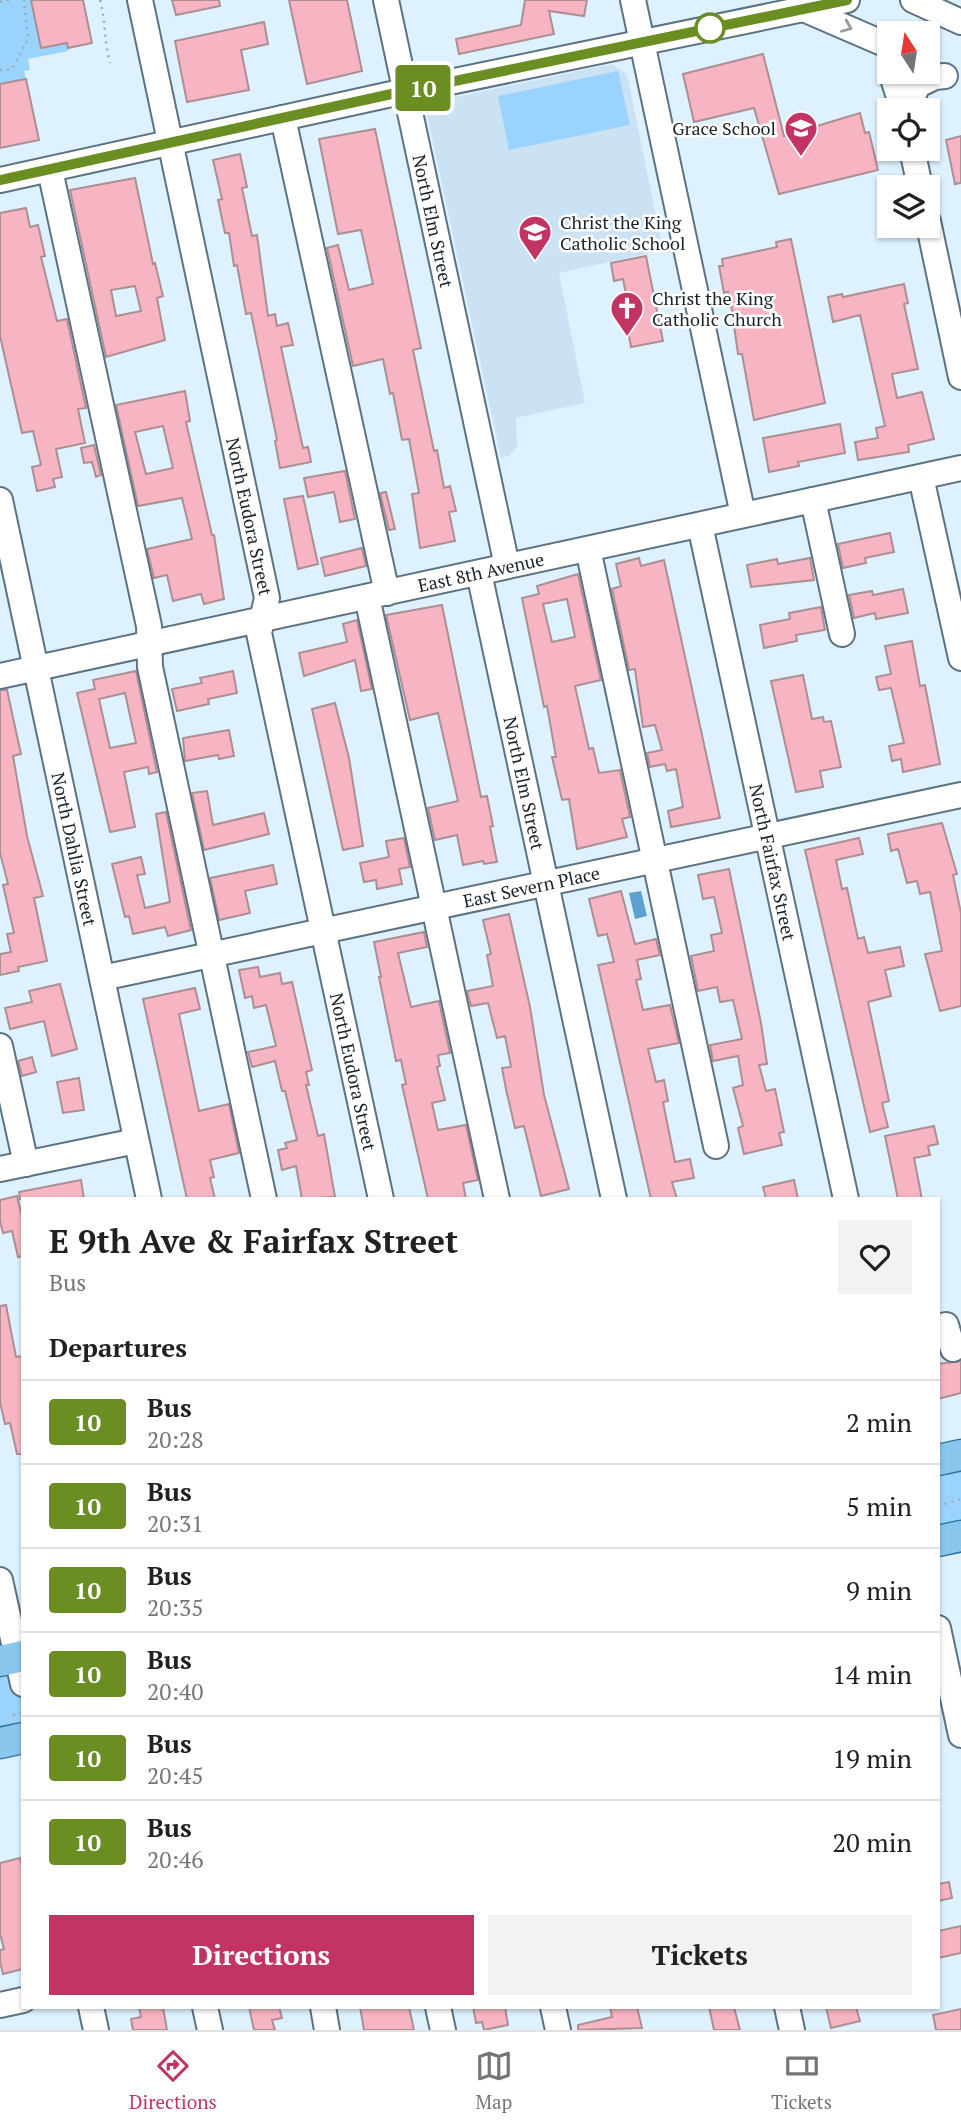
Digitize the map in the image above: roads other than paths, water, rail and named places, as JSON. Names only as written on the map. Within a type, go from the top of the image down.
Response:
[{"type":"main road","points":[[940,1460],[961,1455]]},
{"type":"main road","points":[[940,1541],[961,1536]]},
{"type":"main road","points":[[0,1743],[21,1738]]},
{"type":"street","name":"North Eudora Street","points":[[140,0],[267,598],[259,633],[381,1197]]},
{"type":"street","name":"North Elm Street","points":[[386,0],[507,566]]},
{"type":"street","points":[[633,0],[743,515]]},
{"type":"street","points":[[777,0],[805,9],[877,40]]},
{"type":"street","points":[[0,180],[406,91],[847,0]]},
{"type":"street","points":[[913,0],[961,22]]},
{"type":"street","points":[[911,98],[918,85],[935,77],[945,76]]},
{"type":"street","points":[[283,118],[377,595],[434,908],[497,1197]]},
{"type":"street","points":[[50,170],[149,626],[150,667],[264,1197]]},
{"type":"street","points":[[932,238],[961,377]]},
{"type":"street","name":"East 8th Avenue","points":[[0,676],[961,468]]},
{"type":"street","points":[[921,477],[961,658]]},
{"type":"street","name":"North Dahlia Street","points":[[0,500],[149,1197]]},
{"type":"street","points":[[813,500],[842,634]]},
{"type":"street","name":"North Fairfax Street","points":[[700,525],[846,1197]]},
{"type":"street","points":[[588,549],[716,1146]]},
{"type":"street","name":"North Elm Street","points":[[479,573],[614,1197]]},
{"type":"street","name":"East Severn Place","points":[[102,978],[961,795]]},
{"type":"street","points":[[0,1046],[26,1164]]},
{"type":"street","points":[[0,1169],[136,1141]]},
{"type":"street","points":[[940,1326],[946,1325],[953,1349]]},
{"type":"street","points":[[0,1580],[16,1664]]},
{"type":"street","points":[[940,1637],[961,1735]]},
{"type":"street","points":[[0,2005],[21,2000]]},
{"type":"street","points":[[91,2009],[96,2030]]},
{"type":"street","points":[[205,2009],[210,2030]]},
{"type":"street","points":[[323,2009],[327,2030]]},
{"type":"street","points":[[438,2009],[443,2030]]},
{"type":"street","points":[[553,2009],[558,2030]]},
{"type":"street","points":[[787,2009],[792,2030]]},
{"type":"place","name":"Grace School","points":[[801,158]]},
{"type":"place","name":"Christ the King Catholic School","points":[[535,262]]},
{"type":"place","name":"Christ the King Catholic Church","points":[[627,338]]}]
